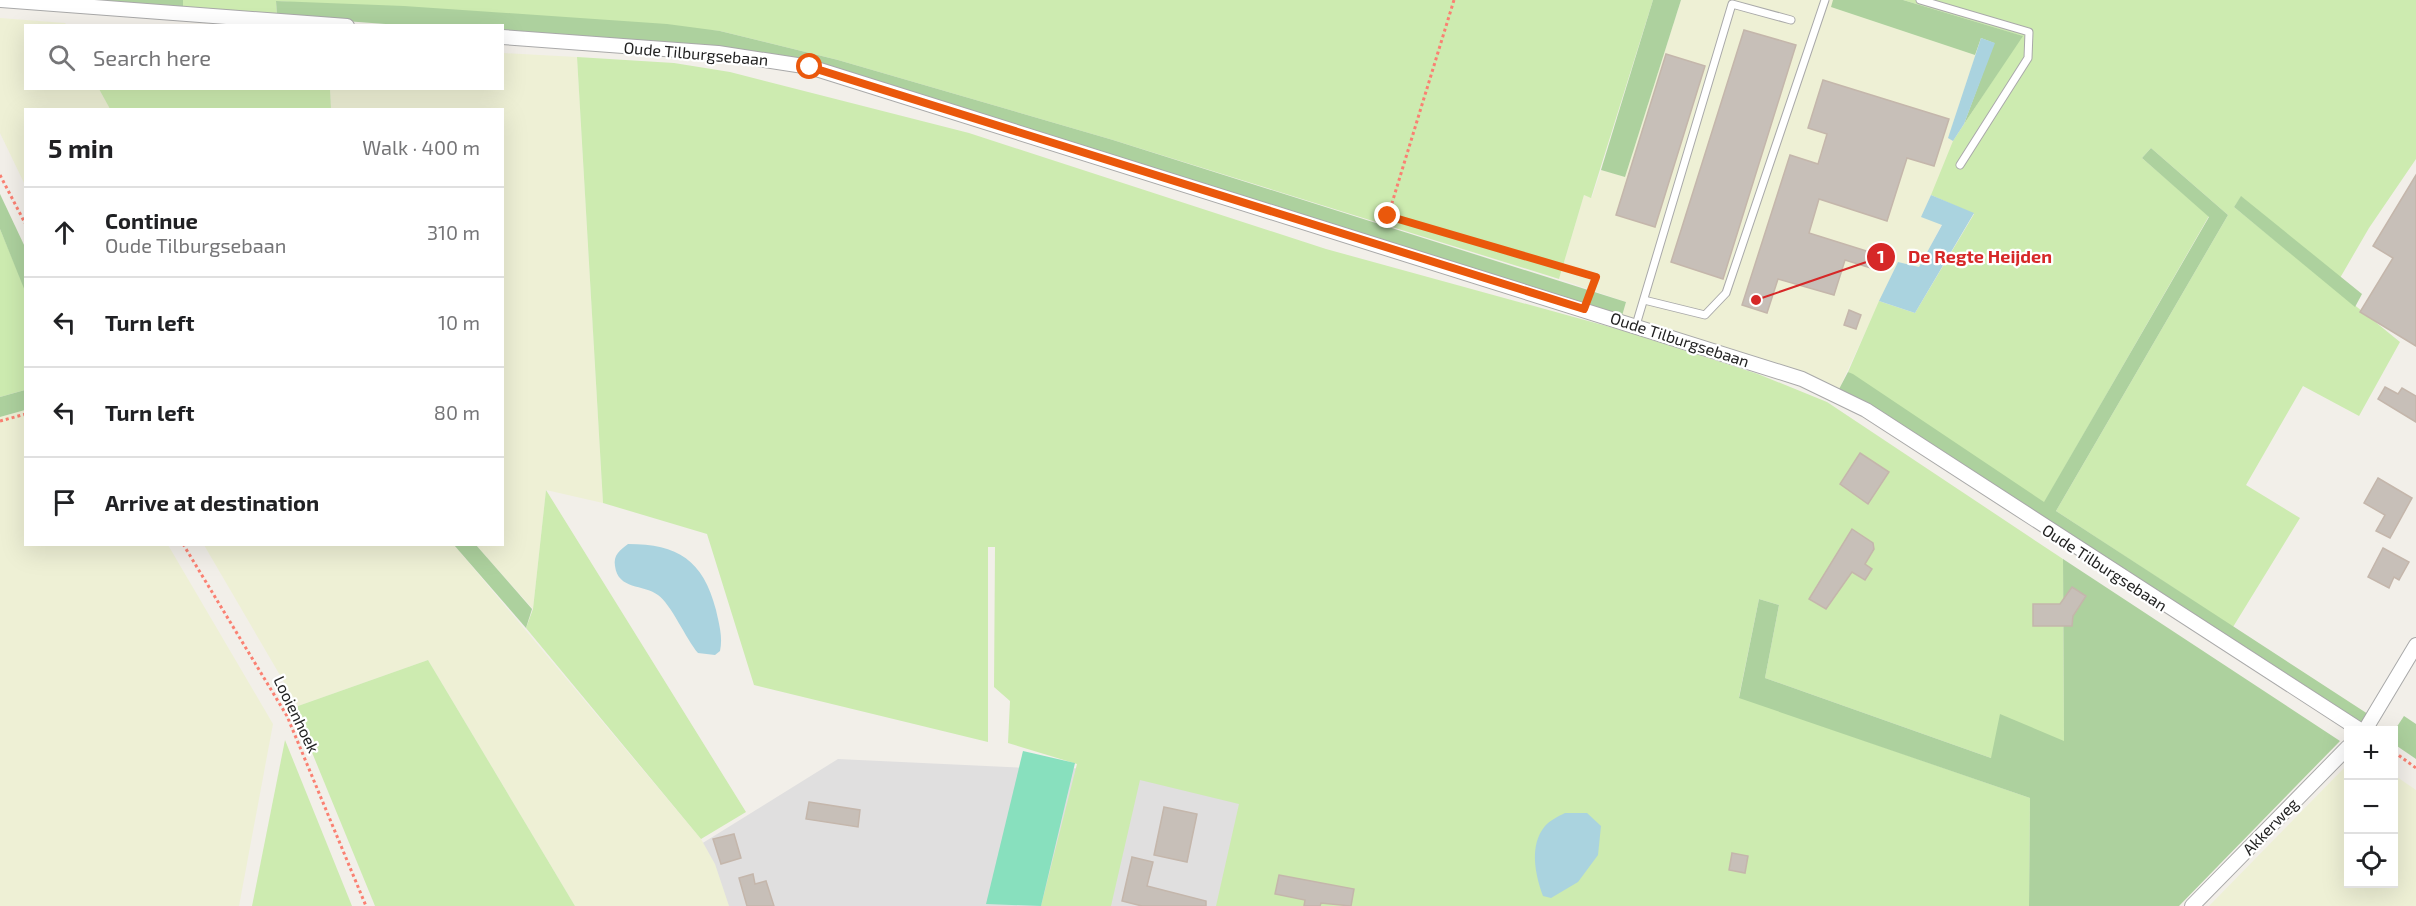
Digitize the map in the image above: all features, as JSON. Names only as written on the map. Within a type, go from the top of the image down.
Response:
[{"type":"street","points":[[1,0],[321,24]]},
{"type":"street","name":"Oude Tilburgsebaan","points":[[504,37],[729,54],[810,67],[1802,378],[1858,406],[2354,726]]},
{"type":"street","points":[[2367,726],[2416,645]]},
{"type":"street","name":"Akkerweg","points":[[2192,906],[2344,752]]},
{"type":"lane","points":[[1644,300],[1705,315],[1726,292],[1826,0]]},
{"type":"lane","points":[[1920,0],[2029,32],[2028,58],[1960,165]]},
{"type":"lane","points":[[1636,326],[1732,4],[1791,20]]},
{"type":"path","points":[[1454,0],[1388,216],[1596,277],[1584,309]]},
{"type":"path","points":[[0,175],[24,221]]},
{"type":"path","points":[[0,421],[24,415]]},
{"type":"path","name":"Looienhoek","points":[[184,546],[287,716],[366,906]]},
{"type":"path","points":[[2398,755],[2416,768]]},
{"type":"shaded area","points":[[838,759],[1028,768],[1184,769],[1420,906],[601,906]]},
{"type":"green space","points":[[70,0],[183,0],[183,9]]},
{"type":"green space","points":[[183,0],[1653,0],[1591,198],[1584,195],[1559,279],[1113,140],[838,60],[720,31],[276,1],[277,16],[183,9]]},
{"type":"green space","points":[[1653,0],[1681,0],[1625,177],[1601,170]]},
{"type":"green space","points":[[1681,0],[1903,0],[2023,36],[1931,195],[1922,217],[1942,224],[1919,268],[1898,262],[1838,391],[1622,316],[1626,302],[1559,279],[1584,195],[1592,197],[1601,170],[1625,176]]},
{"type":"green space","points":[[1833,0],[1903,0],[2023,36],[1964,124],[1994,43],[1981,38],[1975,55],[1831,7]]},
{"type":"green space","points":[[1903,0],[2416,0],[2416,159],[2369,228],[2340,278],[2241,197],[2234,207],[2400,342],[2359,416],[2303,386],[2246,485],[2300,518],[2233,627],[2056,511],[2228,215],[2151,148],[2142,158],[2209,216],[2044,503],[1848,372],[1879,301],[1915,313],[1974,214],[1931,195],[1953,141],[2022,36]]},
{"type":"green space","points":[[276,1],[404,6],[667,24],[720,31],[838,60],[1113,140],[1626,302],[1622,316],[860,77],[504,33],[504,24],[385,24],[277,16]]},
{"type":"green space","points":[[0,18],[65,23],[24,24],[24,90],[100,90],[109,108],[24,108],[24,183],[0,133]]},
{"type":"green space","points":[[504,53],[577,57],[603,503],[546,490],[533,609],[477,546],[504,546],[504,108],[331,108],[330,90],[504,90]]},
{"type":"green space","points":[[577,57],[674,63],[730,72],[969,133],[1326,249],[1621,330],[1758,374],[1827,402],[2063,559],[2064,741],[1991,758],[1765,678],[1779,605],[1759,599],[1739,697],[2030,798],[2029,906],[1216,906],[1239,804],[1140,780],[1111,906],[1041,906],[1077,764],[1008,743],[1010,701],[994,687],[995,547],[988,547],[988,742],[754,685],[707,534],[603,503]]},
{"type":"green space","points":[[100,90],[330,90],[331,108],[109,108]]},
{"type":"green space","points":[[2151,148],[2228,215],[2056,511],[2371,716],[2360,722],[1838,391],[1848,372],[1853,374],[2044,502],[2209,217],[2142,158]]},
{"type":"green space","points":[[0,194],[24,245],[24,289],[0,229]]},
{"type":"green space","points":[[2241,196],[2362,294],[2355,307],[2234,207]]},
{"type":"green space","points":[[0,229],[24,286],[24,390],[0,397]]},
{"type":"green space","points":[[24,390],[24,410],[0,417],[0,397]]},
{"type":"green space","points":[[24,410],[24,546],[169,546],[273,724],[239,906],[0,906],[0,417]]},
{"type":"green space","points":[[546,490],[746,812],[701,839],[526,628],[533,609]]},
{"type":"green space","points":[[205,546],[455,546],[701,839],[715,864],[729,906],[575,906],[428,660],[298,706]]},
{"type":"green space","points":[[455,546],[477,546],[532,609],[526,628]]},
{"type":"green space","points":[[2063,559],[2340,741],[2179,906],[2029,906],[2030,798],[1739,698],[1759,599],[1779,605],[1765,678],[1991,758],[2000,714],[2064,741]]},
{"type":"green space","points":[[428,660],[575,906],[375,906],[295,711],[298,706]]},
{"type":"green space","points":[[2404,716],[2416,724],[2416,759],[2398,747],[2397,726]]},
{"type":"green space","points":[[285,740],[352,906],[252,906]]},
{"type":"green space","points":[[1023,751],[1075,763],[1041,906],[986,904]]},
{"type":"green space","points":[[2344,768],[2344,888],[2398,888],[2398,778],[2416,790],[2416,906],[2209,906]]},
{"type":"water","points":[[1981,38],[1995,43],[1964,124],[1953,141],[1948,138]]},
{"type":"water","points":[[1931,195],[1974,213],[1915,313],[1879,301],[1898,262],[1919,267],[1942,225],[1921,217]]},
{"type":"water","points":[[628,544],[661,547],[686,558],[696,567],[711,593],[716,610],[721,636],[720,651],[715,655],[698,653],[658,595],[621,579],[617,574],[615,559]]},
{"type":"water","points":[[1565,813],[1587,813],[1601,826],[1598,855],[1578,882],[1551,898],[1543,896],[1536,869],[1535,851],[1545,826]]},
{"type":"building","points":[[1744,30],[1796,45],[1723,279],[1671,262]]},
{"type":"building","points":[[1666,54],[1705,66],[1655,227],[1616,215]]},
{"type":"building","points":[[1823,80],[1949,119],[1934,166],[1907,158],[1887,221],[1819,199],[1809,233],[1876,254],[1871,268],[1845,260],[1834,295],[1778,279],[1767,313],[1742,305],[1790,155],[1818,164],[1827,134],[1808,128]]},
{"type":"building","points":[[2416,175],[2416,346],[2360,312],[2393,258],[2373,246]]},
{"type":"building","points":[[1849,310],[1861,315],[1856,329],[1844,325]]},
{"type":"building","points":[[2385,387],[2398,394],[2402,388],[2416,396],[2416,422],[2378,399]]},
{"type":"building","points":[[1860,453],[1889,472],[1868,504],[1840,484]]},
{"type":"building","points":[[2378,478],[2412,498],[2390,538],[2376,531],[2385,515],[2364,503]]},
{"type":"building","points":[[1852,529],[1873,543],[1874,549],[1865,564],[1872,569],[1865,580],[1852,572],[1826,609],[1809,599]]},
{"type":"building","points":[[2383,548],[2409,562],[2399,580],[2394,577],[2389,588],[2368,577]]},
{"type":"building","points":[[2072,587],[2086,596],[2073,616],[2072,626],[2033,626],[2033,604],[2060,604]]},
{"type":"building","points":[[809,802],[860,810],[858,827],[806,819]]},
{"type":"building","points":[[1164,807],[1197,814],[1187,862],[1154,855]]},
{"type":"building","points":[[734,834],[741,858],[721,864],[713,839]]},
{"type":"building","points":[[1732,853],[1748,856],[1745,873],[1729,870]]},
{"type":"building","points":[[1132,857],[1153,862],[1147,886],[1206,901],[1206,906],[1142,906],[1122,901]]},
{"type":"building","points":[[753,874],[755,884],[766,881],[774,906],[747,906],[739,878]]},
{"type":"building","points":[[1279,875],[1354,889],[1351,906],[1321,903],[1320,906],[1304,906],[1305,900],[1275,894]]},
{"type":"place","name":"De Regte Heijden","points":[[1756,300]]},
{"type":"route","points":[[810,67],[1584,309],[1596,277],[1388,216]]}]
